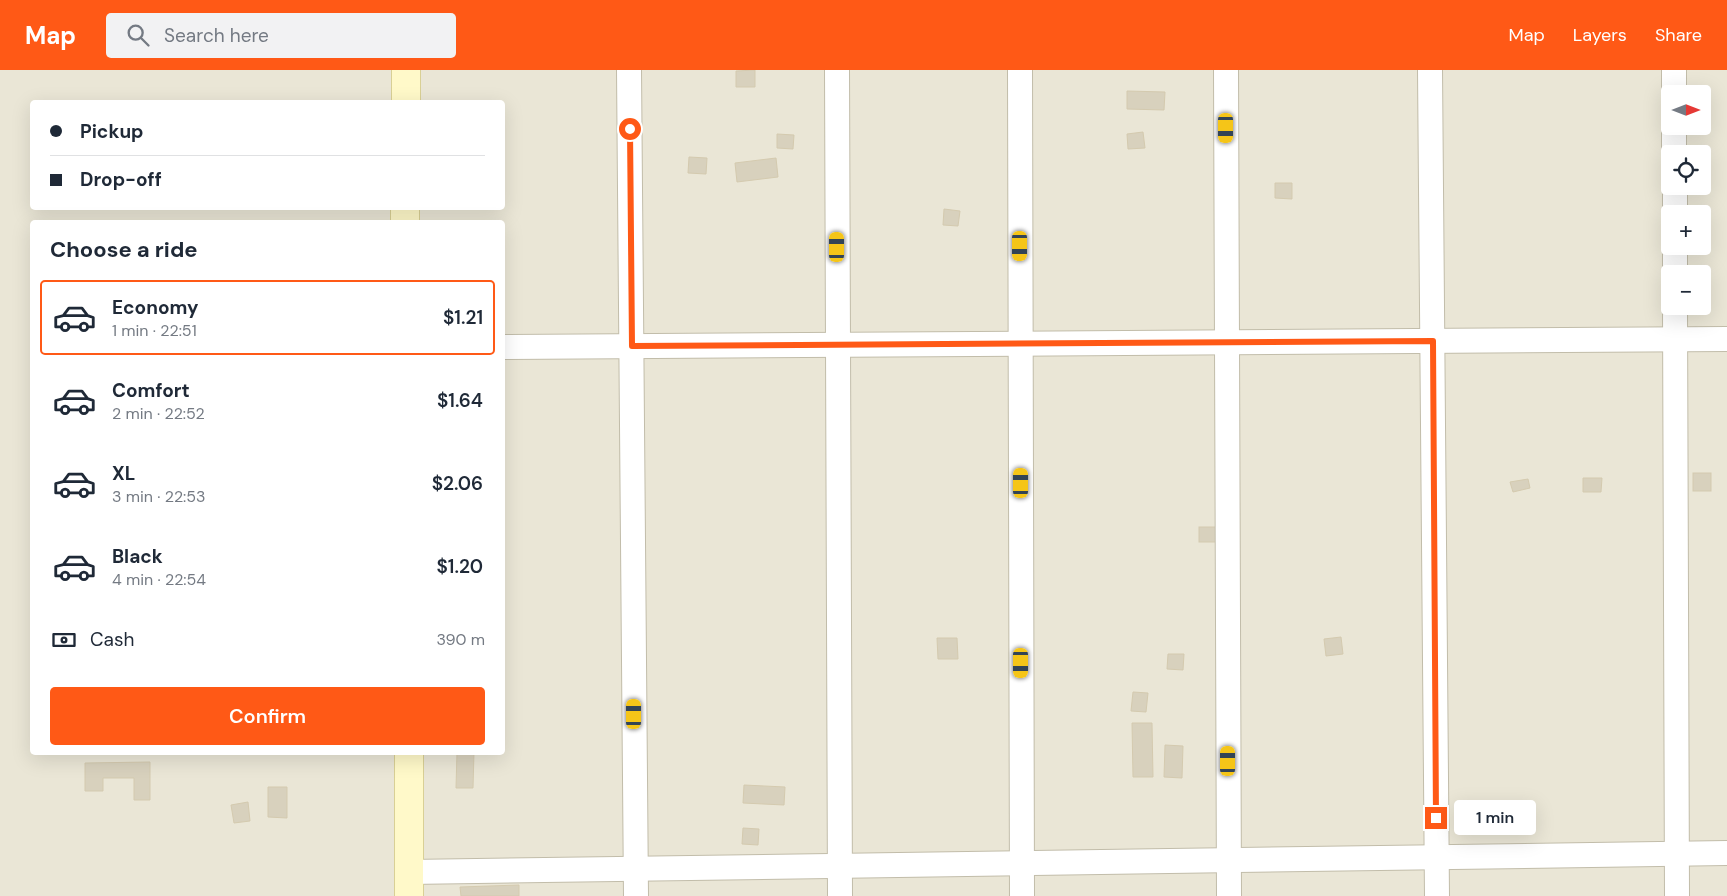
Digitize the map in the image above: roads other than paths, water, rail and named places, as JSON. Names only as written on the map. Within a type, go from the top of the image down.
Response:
[{"type":"street","points":[[406,70],[406,100]]},
{"type":"street","points":[[629,70],[636,896]]},
{"type":"street","points":[[836,70],[840,896]]},
{"type":"street","points":[[1020,70],[1022,896]]},
{"type":"street","points":[[1226,70],[1229,896]]},
{"type":"street","points":[[1430,70],[1437,896]]},
{"type":"street","points":[[1674,70],[1674,85]]},
{"type":"street","points":[[1675,315],[1677,896]]},
{"type":"street","points":[[505,347],[1727,339]]},
{"type":"street","points":[[409,755],[409,884],[636,868],[1727,853]]}]
